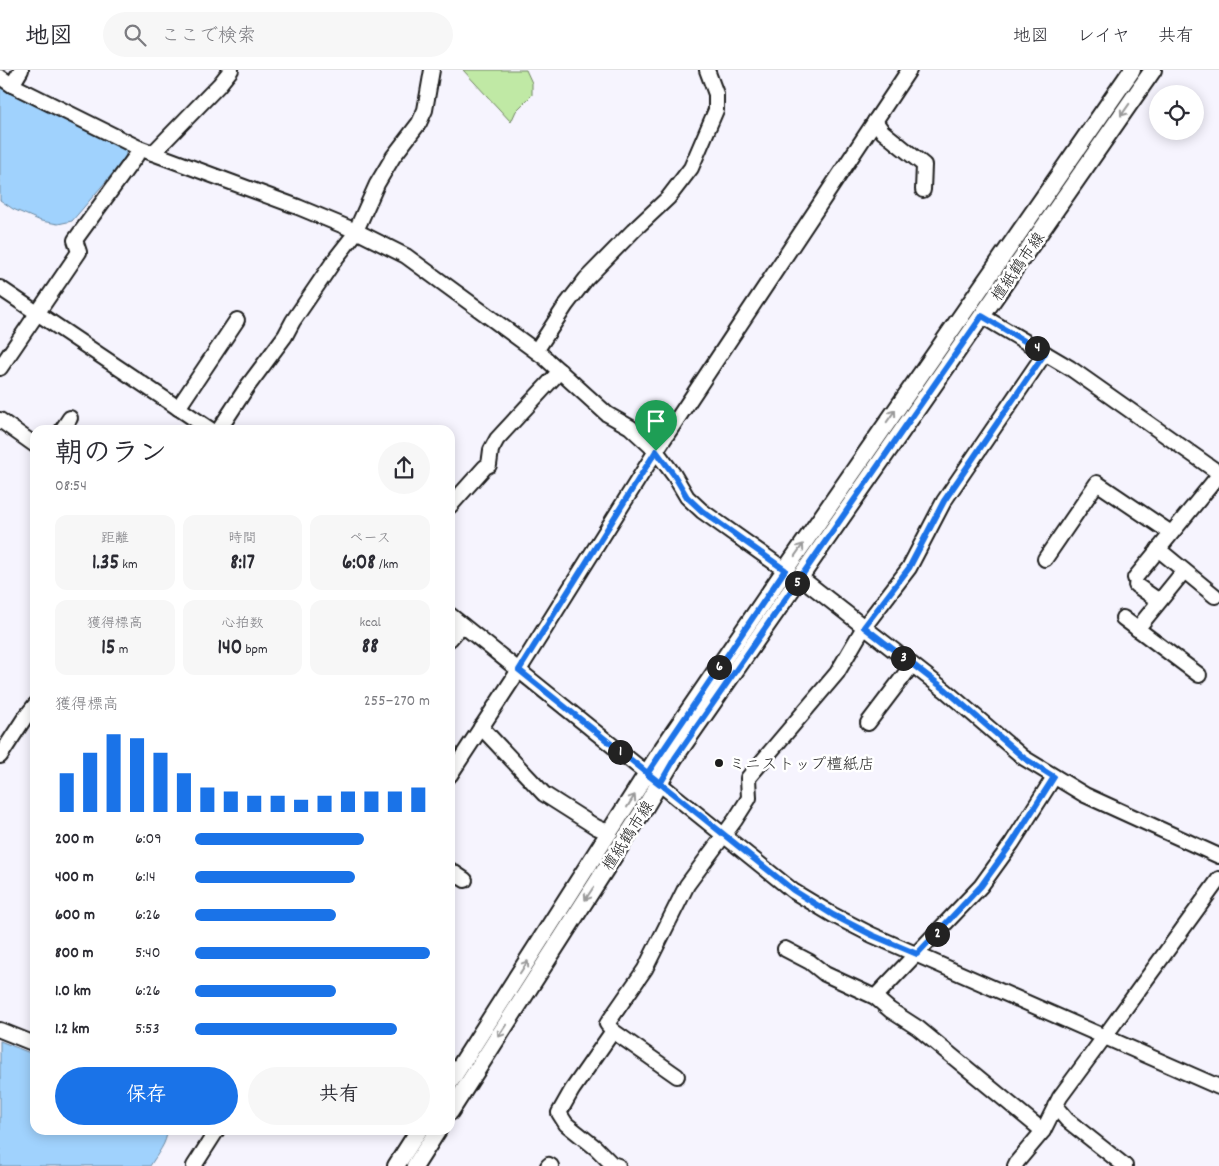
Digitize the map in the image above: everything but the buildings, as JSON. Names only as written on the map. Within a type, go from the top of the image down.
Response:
[{"type":"main road","name":"檀紙鶴市線","points":[[455,1104],[654,779],[785,570],[1132,70]]},
{"type":"main road","name":"檀紙鶴市線","points":[[455,1074],[610,833],[654,779],[675,758],[1153,70]]},
{"type":"main road","points":[[396,1166],[416,1135]]},
{"type":"main road","points":[[415,1166],[435,1135]]},
{"type":"street","points":[[12,85],[21,70]]},
{"type":"street","points":[[153,153],[231,70]]},
{"type":"street","points":[[222,425],[246,387],[285,336],[293,321],[356,231],[377,184],[392,157],[419,123],[425,110],[432,70]]},
{"type":"street","points":[[536,351],[566,305],[586,279],[668,198],[691,168],[716,110],[716,94],[708,70]]},
{"type":"street","points":[[455,767],[519,670],[656,451],[909,70]]},
{"type":"street","points":[[0,77],[12,85],[139,148],[298,207],[356,231],[406,256],[536,351],[608,414],[630,427],[656,451],[674,475],[687,497],[702,511],[785,570]]},
{"type":"street","points":[[875,121],[884,132],[924,165],[923,190]]},
{"type":"street","points":[[0,368],[79,252],[75,240],[136,156],[139,148]]},
{"type":"street","points":[[0,288],[204,425]]},
{"type":"street","points":[[982,316],[1070,368],[1219,474],[1158,549],[1135,581],[1159,601]]},
{"type":"street","points":[[178,408],[237,320]]},
{"type":"street","points":[[677,1076],[613,1031],[607,1024],[645,969],[687,885],[749,798],[748,778],[837,673],[864,627],[909,568],[944,501],[1045,353]]},
{"type":"street","points":[[455,500],[484,467],[489,465],[491,450],[497,439],[560,371]]},
{"type":"street","points":[[65,425],[70,418]]},
{"type":"street","points":[[0,420],[30,441]]},
{"type":"street","points":[[1044,558],[1097,483],[1171,533]]},
{"type":"street","points":[[1158,549],[1215,596]]},
{"type":"street","points":[[1137,629],[1184,571]]},
{"type":"street","points":[[800,577],[946,690],[1024,758],[1085,795],[1219,856]]},
{"type":"street","points":[[1123,618],[1199,675]]},
{"type":"street","points":[[455,619],[723,836],[793,890],[825,910],[872,935],[1219,1086]]},
{"type":"street","points":[[455,633],[462,625]]},
{"type":"street","points":[[868,723],[912,665]]},
{"type":"street","points":[[0,756],[30,712]]},
{"type":"street","points":[[481,727],[544,794],[580,818],[610,833]]},
{"type":"street","points":[[875,997],[981,886],[1012,843],[1054,777]]},
{"type":"street","points":[[455,873],[466,880]]},
{"type":"street","points":[[1015,1166],[1043,1131],[1055,1106],[1086,1060],[1219,879]]},
{"type":"street","points":[[785,949],[810,962],[825,974],[875,997],[890,1010],[925,1034],[1043,1131]]},
{"type":"street","points":[[0,1030],[30,1042]]},
{"type":"street","points":[[613,1031],[559,1112],[566,1124],[596,1148],[612,1164],[618,1166]]},
{"type":"street","points":[[1055,1106],[1067,1120],[1125,1166]]},
{"type":"street","points":[[194,1166],[214,1135]]},
{"type":"green space","points":[[463,70],[526,70],[532,83],[532,95],[516,111],[511,122]]},
{"type":"water","points":[[0,82],[123,147],[126,152],[125,159],[72,221],[58,224],[41,221],[13,209],[0,200]]},
{"type":"water","points":[[0,1041],[30,1053],[30,1135],[167,1135],[164,1144],[150,1166],[0,1166]]},
{"type":"place","name":"ミニストップ檀紙店","points":[[719,763]]},
{"type":"route","points":[[982,316],[1045,353],[944,501],[909,568],[864,627],[946,690],[988,729],[1024,758],[1054,777],[1012,843],[981,886],[917,954],[872,935],[833,915],[793,890],[654,780],[519,670],[656,451],[674,475],[687,497],[702,511],[785,570],[647,774],[660,784],[675,758],[982,316]]}]
